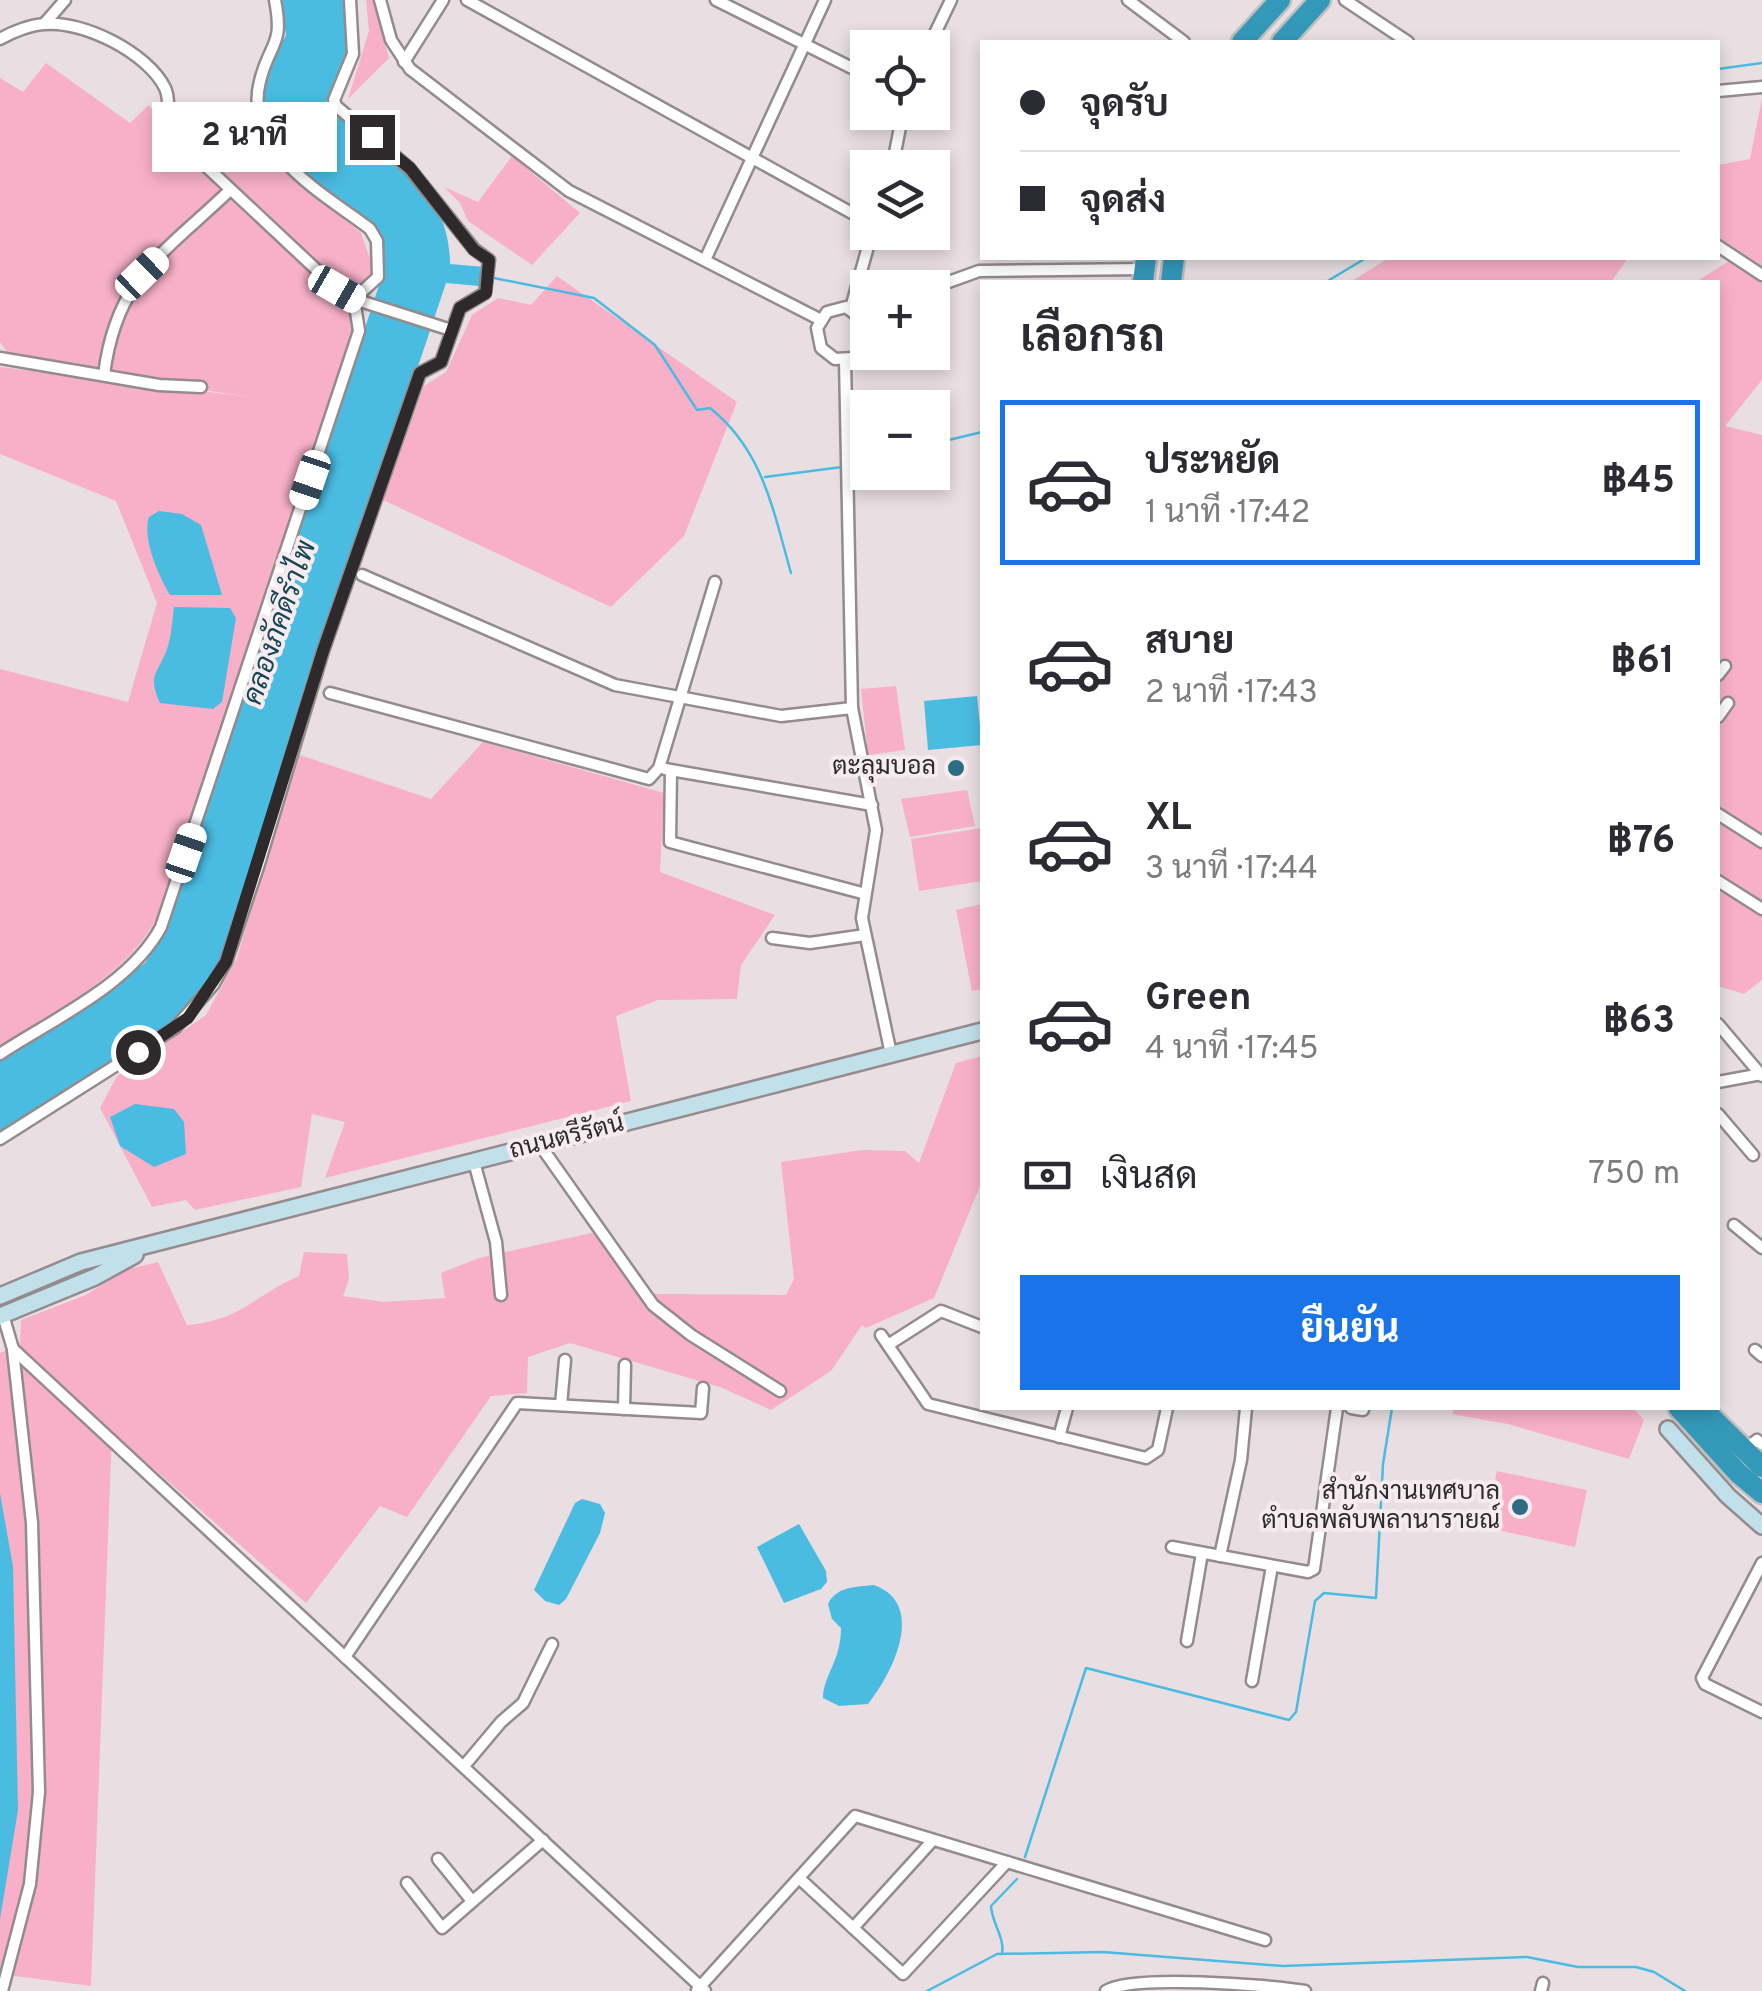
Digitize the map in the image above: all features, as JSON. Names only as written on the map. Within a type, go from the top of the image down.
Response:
[{"type":"highway","points":[[1244,40],[1280,0]]},
{"type":"highway","points":[[1284,40],[1320,0]]},
{"type":"highway","points":[[1681,1410],[1738,1473],[1762,1493]]},
{"type":"highway","points":[[1705,1410],[1753,1448],[1762,1468]]},
{"type":"main road","name":"ถนนตรีรัตน์","points":[[0,1296],[81,1262],[980,1032]]},
{"type":"main road","name":"ถนนตรีรัตน์","points":[[1,1316],[95,1277],[151,1245]]},
{"type":"main road","points":[[1668,1429],[1728,1496],[1762,1526]]},
{"type":"street","points":[[45,24],[65,0]]},
{"type":"street","points":[[0,1054],[116,978],[152,944],[161,927],[359,330],[360,300],[378,276],[377,241],[370,229],[274,151],[260,121],[260,81],[280,35],[276,0]]},
{"type":"street","points":[[0,1140],[175,1028],[213,985],[253,882],[323,651],[420,373],[441,362],[446,328],[463,305],[486,293],[489,260],[474,250],[410,168],[336,106],[334,100],[353,54],[350,0]]},
{"type":"street","points":[[380,0],[391,40],[404,62],[569,191],[821,320]]},
{"type":"street","points":[[404,62],[444,0]]},
{"type":"street","points":[[467,0],[850,212]]},
{"type":"street","points":[[716,0],[850,67]]},
{"type":"street","points":[[744,14],[750,0]]},
{"type":"street","points":[[705,260],[825,0]]},
{"type":"street","points":[[937,30],[951,0]]},
{"type":"street","points":[[1128,0],[1181,40]]},
{"type":"street","points":[[1345,0],[1405,40]]},
{"type":"street","points":[[0,39],[45,24],[71,26],[119,45],[151,70],[168,97],[168,127],[229,191],[337,289],[446,328]]},
{"type":"street","points":[[1720,91],[1762,87]]},
{"type":"street","points":[[104,375],[110,331],[122,300],[142,274],[229,191]]},
{"type":"street","points":[[1720,247],[1762,275]]},
{"type":"street","points":[[950,282],[979,272],[1144,270]]},
{"type":"street","points":[[845,360],[821,348],[817,339],[821,320],[836,308],[850,308]]},
{"type":"street","points":[[0,358],[201,386]]},
{"type":"street","points":[[845,360],[850,358]]},
{"type":"street","points":[[845,360],[852,708],[859,761],[876,830],[862,893],[865,935],[891,1054]]},
{"type":"street","points":[[362,575],[615,685],[780,716],[852,708]]},
{"type":"street","points":[[715,582],[678,697],[665,769],[670,842],[862,893]]},
{"type":"street","points":[[330,693],[640,778],[652,778],[665,769],[872,805]]},
{"type":"street","points":[[1720,714],[1728,703]]},
{"type":"street","points":[[1720,815],[1762,842]]},
{"type":"street","points":[[1720,882],[1762,909]]},
{"type":"street","points":[[772,938],[810,943],[865,935]]},
{"type":"street","points":[[1720,1026],[1762,1075]]},
{"type":"street","points":[[1720,1082],[1762,1075]]},
{"type":"street","points":[[1720,1116],[1753,1155]]},
{"type":"street","points":[[540,1145],[653,1305],[780,1391]]},
{"type":"street","points":[[474,1162],[496,1242],[501,1295]]},
{"type":"street","points":[[1734,1226],[1762,1248]]},
{"type":"street","points":[[980,1326],[941,1311],[884,1340],[928,1404],[1154,1456],[1166,1410]]},
{"type":"street","points":[[1,1316],[12,1349],[32,1522],[39,1792],[30,1884],[2,1991]]},
{"type":"street","points":[[12,1349],[701,1990],[855,1816],[1266,1940]]},
{"type":"street","points":[[561,1405],[565,1360]]},
{"type":"street","points":[[624,1408],[625,1365]]},
{"type":"street","points":[[345,1657],[517,1402],[700,1413],[703,1388]]},
{"type":"street","points":[[1059,1436],[1066,1410]]},
{"type":"street","points":[[1220,1556],[1241,1460],[1246,1410]]},
{"type":"street","points":[[1172,1547],[1308,1572],[1319,1560],[1337,1410]]},
{"type":"street","points":[[1187,1641],[1202,1552]]},
{"type":"street","points":[[1762,1562],[1702,1678],[1705,1684],[1762,1712]]},
{"type":"street","points":[[1252,1681],[1272,1566]]},
{"type":"street","points":[[464,1766],[500,1722],[523,1703],[552,1644]]},
{"type":"street","points":[[407,1883],[442,1928],[543,1840]]},
{"type":"street","points":[[853,1928],[934,1840]]},
{"type":"street","points":[[438,1859],[472,1901]]},
{"type":"street","points":[[799,1878],[903,1974],[1007,1862]]},
{"type":"street","points":[[1106,1991],[1116,1984],[1146,1981],[1305,1991]]},
{"type":"shaded area","points":[[366,0],[374,0],[389,58],[348,99],[369,31]]},
{"type":"shaded area","points":[[46,63],[130,123],[149,105],[194,164],[248,101],[259,148],[361,233],[373,267],[158,916],[128,957],[109,974],[0,1046],[0,669],[128,702],[157,603],[116,501],[0,454],[0,367],[250,397],[14,362],[0,342],[0,78],[23,92]]},
{"type":"shaded area","points":[[1762,98],[1762,266],[1720,238],[1720,165],[1750,159]]},
{"type":"shaded area","points":[[512,156],[580,213],[532,265],[468,221],[460,203],[444,187],[478,202]]},
{"type":"shaded area","points":[[1386,260],[1627,260],[1612,280],[1353,280]]},
{"type":"shaded area","points":[[1729,261],[1762,283],[1762,380],[1725,426],[1762,435],[1762,980],[1744,994],[1720,987],[1720,280],[1699,280]]},
{"type":"shaded area","points":[[557,276],[737,402],[684,536],[611,607],[383,500],[424,386],[446,372],[472,315],[498,298],[531,305]]},
{"type":"shaded area","points":[[896,686],[905,750],[868,755],[861,689]]},
{"type":"shaded area","points":[[483,742],[664,793],[660,872],[775,915],[741,965],[737,999],[658,1000],[616,1016],[631,1101],[325,1178],[345,1122],[312,1114],[301,1187],[195,1210],[186,1200],[152,1207],[100,1108],[117,1076],[206,1015],[237,958],[297,754],[431,799]]},
{"type":"shaded area","points":[[967,790],[975,826],[910,837],[901,799]]},
{"type":"shaded area","points":[[980,828],[980,881],[919,891],[911,839]]},
{"type":"shaded area","points":[[980,904],[980,989],[972,991],[956,910]]},
{"type":"shaded area","points":[[980,1057],[980,1186],[934,1298],[866,1328],[862,1325],[831,1371],[771,1410],[720,1387],[570,1343],[528,1357],[527,1393],[491,1396],[407,1517],[380,1506],[306,1603],[112,1432],[91,1986],[0,1974],[0,1353],[20,1344],[21,1320],[86,1295],[125,1270],[158,1262],[187,1325],[206,1322],[234,1313],[299,1276],[304,1252],[347,1254],[349,1279],[343,1296],[384,1302],[445,1298],[441,1273],[479,1258],[596,1232],[635,1287],[656,1294],[786,1295],[794,1279],[781,1162],[862,1150],[905,1151],[919,1163],[956,1063]]},
{"type":"shaded area","points":[[1453,1410],[1635,1410],[1644,1420],[1629,1459],[1508,1424],[1452,1414]]},
{"type":"shaded area","points":[[1497,1471],[1587,1490],[1575,1547],[1484,1527]]},
{"type":"water","name":"คลองภัคดีรำไพ","points":[[280,0],[345,0],[349,45],[326,102],[422,189],[437,209],[446,234],[450,264],[485,267],[479,286],[446,283],[358,545],[326,622],[223,956],[204,990],[174,1025],[0,1134],[0,1057],[145,963],[167,930],[385,267],[384,249],[376,232],[283,155],[261,114],[264,77],[286,35]]},
{"type":"water","points":[[159,511],[182,514],[201,525],[222,595],[170,595],[149,546],[149,517]]},
{"type":"water","points":[[174,607],[230,608],[236,618],[222,702],[213,709],[160,703],[156,693],[155,674],[169,644]]},
{"type":"water","points":[[977,696],[980,745],[928,750],[924,701]]},
{"type":"water","points":[[135,1104],[174,1109],[184,1122],[186,1154],[154,1167],[120,1146],[110,1117]]},
{"type":"water","points":[[0,1493],[13,1567],[18,1810],[0,1919]]},
{"type":"water","points":[[582,1499],[600,1504],[605,1513],[600,1533],[566,1599],[559,1605],[545,1601],[534,1590],[575,1503]]},
{"type":"water","points":[[799,1524],[826,1571],[827,1582],[821,1589],[784,1603],[757,1547]]},
{"type":"water","points":[[874,1585],[890,1594],[899,1607],[902,1623],[895,1658],[868,1704],[839,1706],[823,1698],[841,1628],[832,1619],[828,1604],[842,1591]]},
{"type":"waterway","points":[[1720,69],[1762,63]]},
{"type":"waterway","points":[[1329,280],[1363,260]]},
{"type":"waterway","points":[[489,277],[594,298],[655,345],[697,410],[710,408],[728,425],[754,462],[791,573]]},
{"type":"waterway","points":[[950,440],[980,432]]},
{"type":"waterway","points":[[765,477],[842,467]]},
{"type":"waterway","points":[[1025,1857],[1086,1668],[1289,1720],[1296,1712],[1315,1601],[1324,1593],[1376,1598],[1383,1464],[1392,1410]]},
{"type":"waterway","points":[[1002,1954],[991,1906],[1017,1879]]},
{"type":"waterway","points":[[927,1991],[997,1954],[1103,1952],[1283,1966],[1527,1957],[1578,1967],[1636,1967],[1654,1972],[1685,1991]]},
{"type":"place","name":"ตะลุมบอล","points":[[956,768]]},
{"type":"place","name":"สำนักงานเทศบาล ตำบลพลับพลานารายณ์","points":[[1520,1507]]},
{"type":"route","points":[[138,1052],[188,1018],[226,962],[323,651],[420,373],[441,362],[460,308],[486,293],[489,260],[474,250],[410,168],[372,137]]}]
